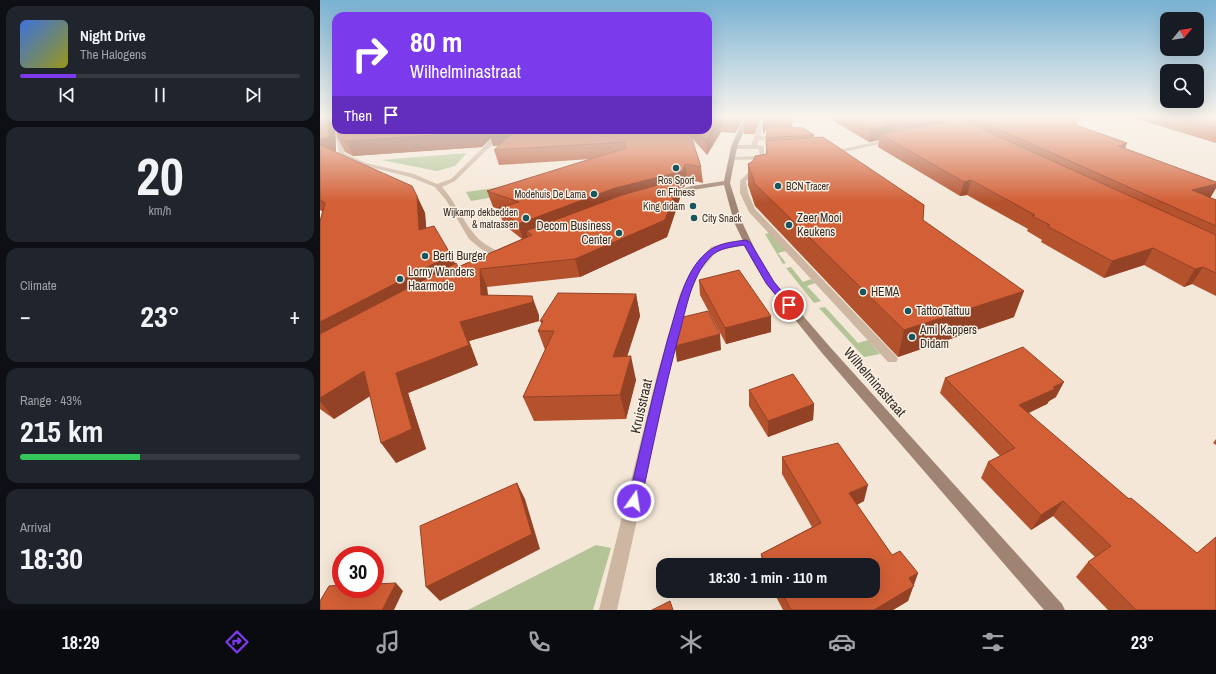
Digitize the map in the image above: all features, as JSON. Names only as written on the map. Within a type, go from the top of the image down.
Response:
[{"type":"street","points":[[338,145],[338,155],[364,164],[412,175],[437,186],[450,199],[472,237],[484,247],[500,256]]},
{"type":"street","points":[[437,186],[453,180],[488,145]]},
{"type":"street","points":[[826,152],[861,145]]},
{"type":"street","points":[[734,147],[762,147],[764,173],[750,174],[743,181],[744,199],[752,210],[892,359]]},
{"type":"street","name":"Wilhelminastraat","points":[[734,147],[727,183],[731,200],[746,242],[770,283],[826,350],[1056,610]]},
{"type":"street","points":[[732,159],[776,158]]},
{"type":"street","points":[[662,196],[692,188],[727,183]]},
{"type":"street","name":"Kruisstraat","points":[[608,610],[664,371],[686,294],[696,271],[707,256],[714,250],[725,246],[746,242]]},
{"type":"green space","points":[[467,153],[455,166],[437,171],[381,160]]},
{"type":"green space","points":[[572,177],[559,186],[471,201],[466,192]]},
{"type":"green space","points":[[769,233],[786,251],[778,253],[786,263],[783,264],[765,234]]},
{"type":"green space","points":[[791,267],[803,282],[811,279],[815,283],[807,286],[821,301],[814,303],[786,268]]},
{"type":"green space","points":[[825,307],[858,343],[868,340],[880,354],[864,357],[819,308]]},
{"type":"green space","points":[[596,545],[611,548],[593,610],[468,610]]},
{"type":"building","points":[[321,145],[412,186],[417,196],[419,230],[434,226],[451,255],[320,322],[320,221],[325,203],[320,200]]},
{"type":"building","points":[[499,145],[568,145],[494,150]]},
{"type":"building","points":[[626,145],[694,145],[701,167],[685,164],[683,171],[615,188],[518,224],[498,208],[519,202],[487,191],[626,148]]},
{"type":"building","points":[[766,145],[836,145],[924,205],[923,220],[1024,291],[904,330],[755,184],[748,164],[753,161],[755,156],[767,154]]},
{"type":"building","points":[[900,145],[1018,145],[1216,235],[1216,273],[1203,267],[1195,269],[1153,248],[1112,261],[1047,226],[1050,225],[1032,216],[1035,215],[971,180],[964,182]]},
{"type":"building","points":[[1035,145],[1120,145],[1118,146],[1216,182],[1216,184],[1192,190],[1216,200],[1216,226]]},
{"type":"building","points":[[680,179],[665,220],[575,259],[480,269],[481,295],[532,296],[533,302],[460,322],[469,345],[396,373],[412,429],[381,443],[364,371],[320,398],[320,334],[456,263],[458,267],[532,235],[526,231],[622,195]]},
{"type":"building","points":[[739,270],[771,316],[725,328],[699,280]]},
{"type":"building","points":[[558,293],[636,294],[613,357],[631,356],[620,395],[523,397],[554,331],[538,331],[543,321],[540,321]]},
{"type":"building","points":[[708,311],[720,334],[675,346],[679,318]]},
{"type":"building","points":[[1023,347],[1064,382],[1053,387],[1055,389],[1019,405],[1129,499],[1131,498],[1197,553],[1216,537],[1216,610],[1136,610],[1088,562],[1111,546],[1063,501],[1041,515],[988,462],[1015,448],[945,378]]},
{"type":"building","points":[[793,374],[814,404],[768,421],[749,390]]},
{"type":"building","points":[[838,443],[868,485],[849,493],[892,555],[900,551],[918,573],[909,578],[914,586],[874,610],[791,610],[785,598],[880,598],[880,558],[763,558],[761,554],[821,523],[782,457]]},
{"type":"building","points":[[517,483],[532,534],[426,587],[420,526]]},
{"type":"building","points":[[396,583],[382,610],[320,610],[320,601],[329,586],[332,586],[332,598],[384,598],[384,584]]},
{"type":"building","points":[[670,601],[673,610],[652,610]]},
{"type":"place","name":"Ros Sport en Fitness","points":[[676,168]]},
{"type":"place","name":"BCN Tracer","points":[[778,186]]},
{"type":"place","name":"Modehuis De Lama","points":[[594,194]]},
{"type":"place","name":"King didam","points":[[693,206]]},
{"type":"place","name":"Wijkamp dekbedden & matrassen","points":[[526,218]]},
{"type":"place","name":"City Snack","points":[[694,218]]},
{"type":"place","name":"Zeer Mooi Keukens","points":[[789,225]]},
{"type":"place","name":"Decom Business Center","points":[[619,233]]},
{"type":"place","name":"Berti Burger","points":[[425,256]]},
{"type":"place","name":"Lorny Wanders Haarmode","points":[[400,279]]},
{"type":"place","name":"HEMA","points":[[863,292]]},
{"type":"place","name":"TattooTattuu","points":[[908,311]]},
{"type":"place","name":"Ami Kappers Didam","points":[[912,337]]},
{"type":"route","points":[[634,501],[664,371],[686,294],[696,271],[707,256],[714,250],[725,246],[746,242],[770,283],[789,305]]}]
